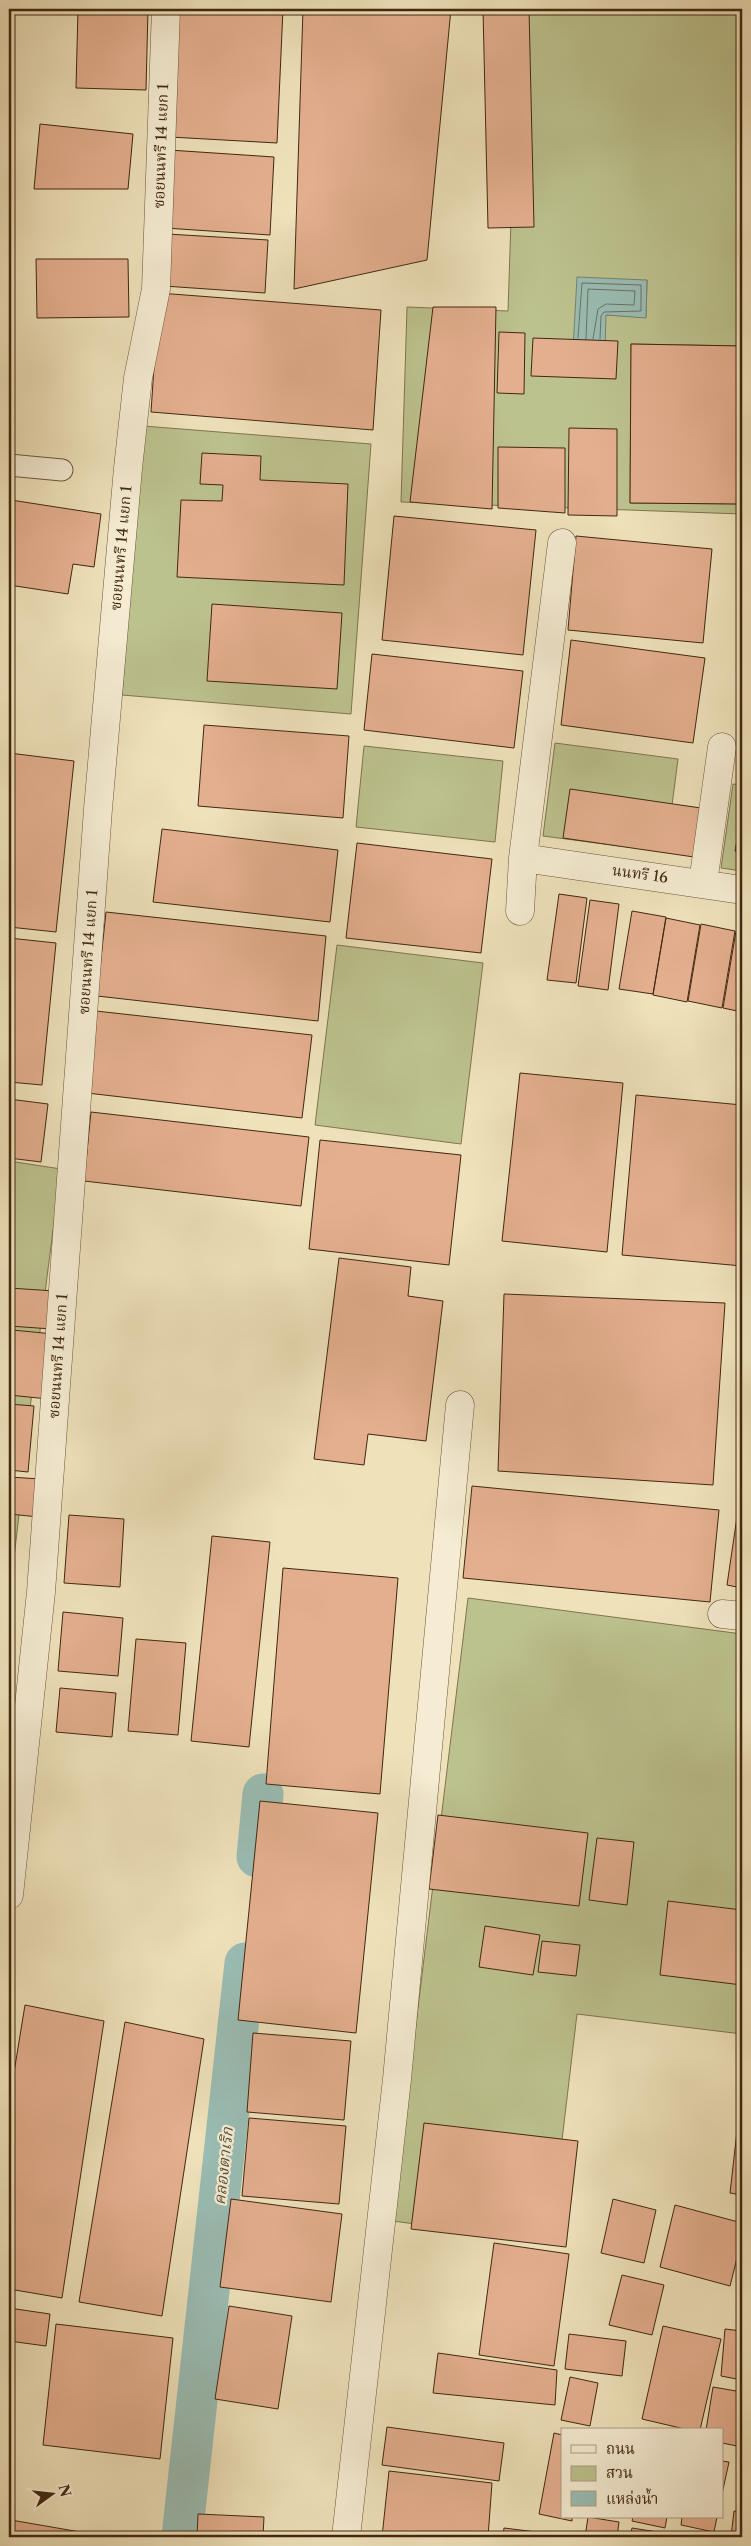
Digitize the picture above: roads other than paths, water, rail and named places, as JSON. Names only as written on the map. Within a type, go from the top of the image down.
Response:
[{"type":"street","name":"ซอยนนทรี 14 แยก 1","points":[[9,1895],[42,1592],[98,809],[128,468],[138,378],[156,289],[166,9]]},
{"type":"street","points":[[520,911],[530,859],[562,543]]},
{"type":"street","points":[[703,883],[722,747]]},
{"type":"street","name":"นนทรี 16","points":[[530,859],[742,890]]},
{"type":"street","points":[[346,2537],[397,2079],[460,1405]]},
{"type":"lane","points":[[9,465],[62,470]]},
{"type":"water","points":[[577,277],[647,280],[646,318],[606,315],[605,351],[573,350]]},
{"type":"waterway","name":"คลองตาเริก","points":[[257,1857],[263,1794]]},
{"type":"waterway","name":"คลองตาเริก","points":[[182,2537],[245,1963]]}]
